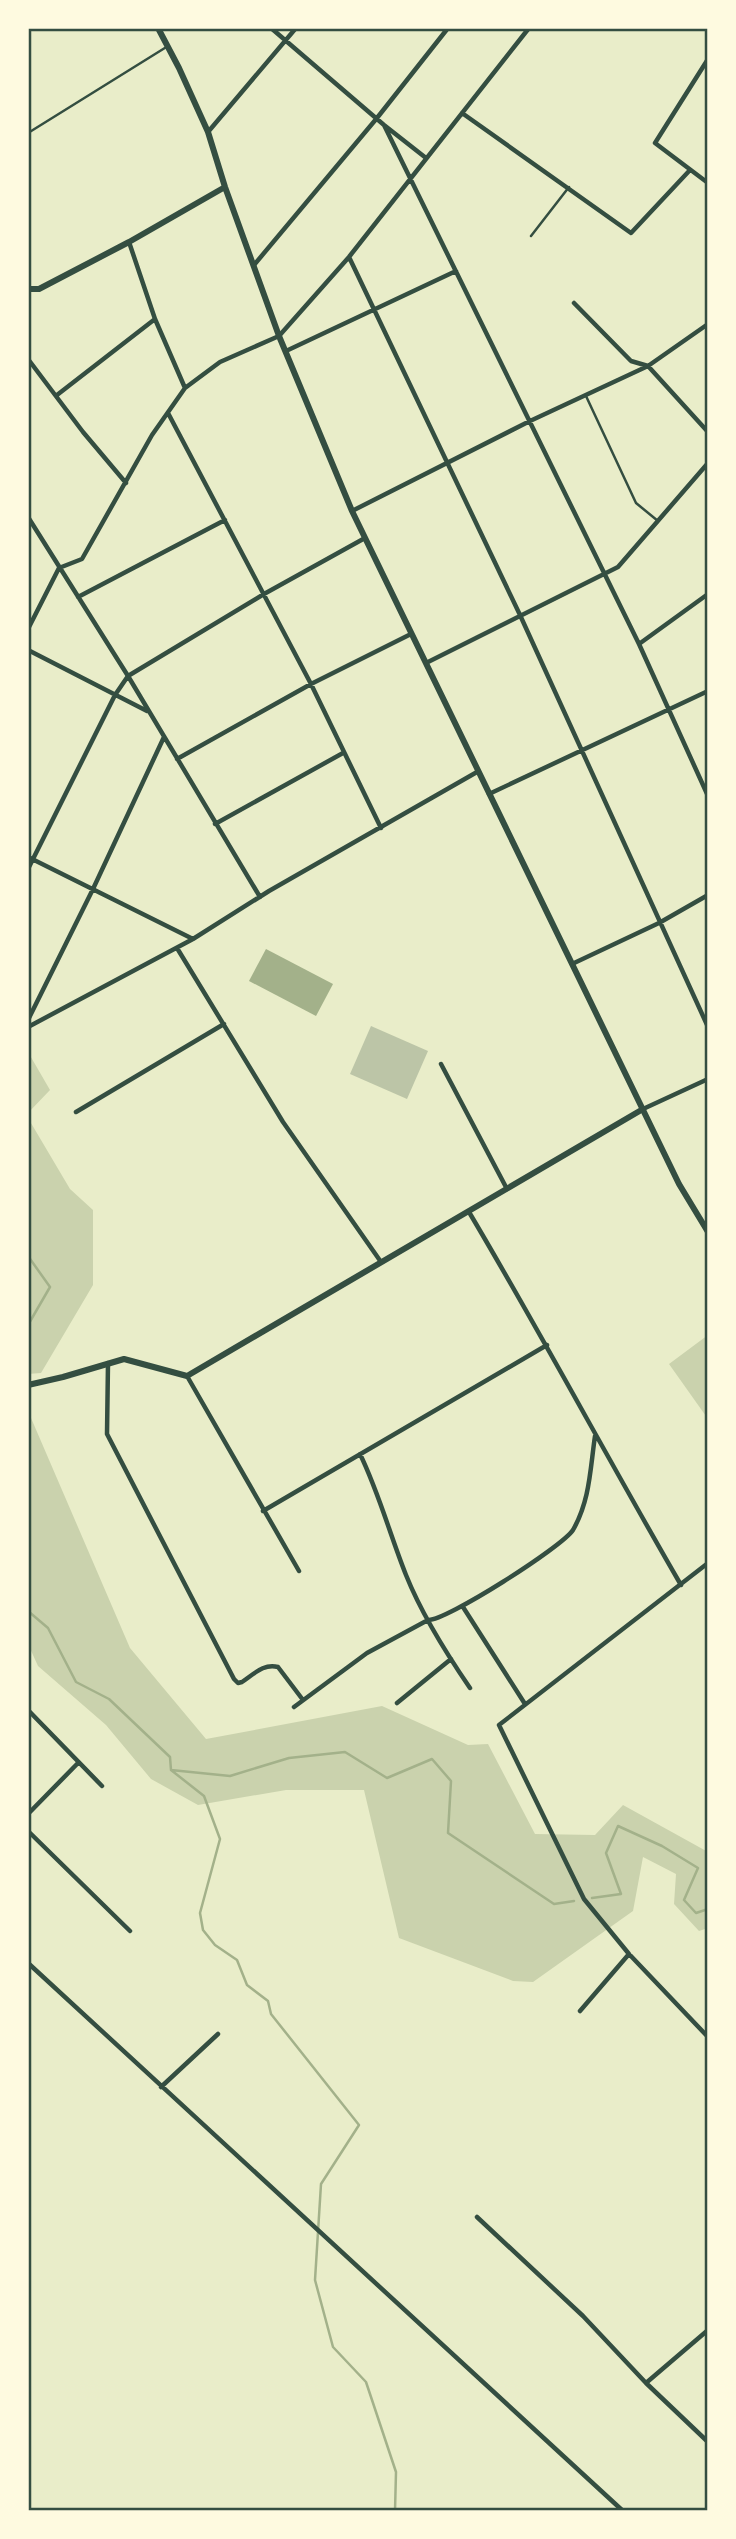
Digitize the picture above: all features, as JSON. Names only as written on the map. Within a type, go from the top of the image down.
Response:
[{"type":"main road","points":[[158,28],[208,132],[279,336],[352,511],[679,1184],[708,1232]]},
{"type":"main road","points":[[28,289],[39,289],[225,187]]},
{"type":"main road","points":[[28,1385],[124,1359],[187,1376],[643,1109]]},
{"type":"street","points":[[271,28],[426,158]]},
{"type":"street","points":[[208,132],[296,28]]},
{"type":"street","points":[[254,265],[448,28]]},
{"type":"street","points":[[28,629],[59,568],[82,559],[168,412],[185,388],[220,362],[279,336],[349,257],[529,28]]},
{"type":"street","points":[[708,61],[655,143],[708,183]]},
{"type":"street","points":[[462,113],[631,233],[690,170]]},
{"type":"street","points":[[384,125],[412,177],[639,644],[708,796]]},
{"type":"street","points":[[129,242],[155,319],[185,388]]},
{"type":"street","points":[[349,257],[520,615],[708,1027]]},
{"type":"street","points":[[286,352],[456,271]]},
{"type":"street","points":[[574,303],[631,361],[648,366],[708,432]]},
{"type":"street","points":[[57,396],[155,319]]},
{"type":"street","points":[[352,511],[530,421],[648,366],[708,324]]},
{"type":"street","points":[[28,359],[83,432],[126,483]]},
{"type":"street","points":[[168,412],[311,684],[381,828]]},
{"type":"street","points":[[426,663],[618,567],[708,463]]},
{"type":"street","points":[[28,517],[128,676],[260,897]]},
{"type":"street","points":[[78,597],[225,520]]},
{"type":"street","points":[[28,869],[30,858],[115,695],[128,676],[264,594],[365,538]]},
{"type":"street","points":[[639,644],[708,594]]},
{"type":"street","points":[[177,759],[311,684],[411,634]]},
{"type":"street","points":[[28,650],[148,711]]},
{"type":"street","points":[[489,794],[708,691]]},
{"type":"street","points":[[28,1020],[93,890],[164,737]]},
{"type":"street","points":[[215,824],[343,753]]},
{"type":"street","points":[[28,1027],[193,939],[260,897],[477,772]]},
{"type":"street","points":[[30,858],[193,939]]},
{"type":"street","points":[[572,964],[659,923],[708,895]]},
{"type":"street","points":[[177,948],[283,1122],[381,1262]]},
{"type":"street","points":[[76,1112],[224,1024]]},
{"type":"street","points":[[441,1064],[507,1189]]},
{"type":"street","points":[[643,1109],[708,1079]]},
{"type":"street","points":[[469,1212],[681,1585]]},
{"type":"street","points":[[262,1511],[547,1345]]},
{"type":"street","points":[[108,1363],[107,1434],[234,1679],[238,1683],[242,1682],[266,1666],[278,1667],[303,1700]]},
{"type":"street","points":[[187,1376],[262,1511],[299,1571]]},
{"type":"street","points":[[294,1707],[367,1653],[428,1620],[435,1620],[463,1607],[570,1534],[585,1507],[595,1436]]},
{"type":"street","points":[[359,1454],[371,1476],[407,1577],[428,1620],[471,1688]]},
{"type":"street","points":[[708,1563],[499,1725],[583,1899],[629,1954],[708,2037]]},
{"type":"street","points":[[463,1607],[525,1704]]},
{"type":"street","points":[[397,1703],[452,1659]]},
{"type":"street","points":[[28,1710],[102,1786]]},
{"type":"street","points":[[28,1814],[78,1763]]},
{"type":"street","points":[[28,1831],[131,1931]]},
{"type":"street","points":[[580,2011],[629,1954]]},
{"type":"street","points":[[28,1963],[623,2511]]},
{"type":"street","points":[[161,2087],[218,2034]]},
{"type":"street","points":[[477,2217],[583,2316],[646,2383],[708,2441]]},
{"type":"street","points":[[646,2383],[708,2330]]},
{"type":"lane","points":[[28,133],[168,46]]},
{"type":"lane","points":[[531,236],[569,187]]},
{"type":"lane","points":[[586,396],[636,503],[658,521]]},
{"type":"shaded area","points":[[266,949],[333,984],[316,1016],[249,981]]},
{"type":"shaded area","points":[[28,1052],[50,1090],[28,1113]]},
{"type":"shaded area","points":[[28,1118],[70,1189],[93,1210],[93,1285],[41,1373],[28,1374]]},
{"type":"shaded area","points":[[708,1335],[708,1419],[669,1364]]},
{"type":"shaded area","points":[[28,1411],[130,1648],[206,1739],[382,1706],[468,1745],[488,1744],[535,1834],[595,1835],[623,1805],[708,1852],[708,1928],[699,1931],[674,1904],[676,1874],[643,1857],[633,1911],[533,1982],[513,1981],[399,1938],[364,1790],[286,1790],[198,1805],[151,1779],[106,1725],[38,1666],[28,1644]]},
{"type":"building","points":[[371,1026],[428,1051],[407,1099],[350,1074]]},
{"type":"waterway","points":[[28,1256],[50,1287],[28,1325]]},
{"type":"waterway","points":[[28,1611],[48,1628],[76,1682],[109,1699],[170,1757],[171,1770],[230,1776],[289,1758],[345,1752],[387,1778],[432,1759],[451,1781],[448,1833],[554,1904],[574,1901]]},
{"type":"waterway","points":[[171,1770],[204,1796],[220,1839],[200,1913],[203,1930],[215,1945],[237,1960],[247,1985],[268,2001],[271,2014],[359,2125],[321,2184],[315,2280],[333,2347],[366,2382],[396,2472],[395,2511]]},
{"type":"waterway","points":[[592,1898],[621,1894],[606,1853],[618,1826],[662,1846],[698,1868],[684,1900],[696,1913],[708,1909]]}]
